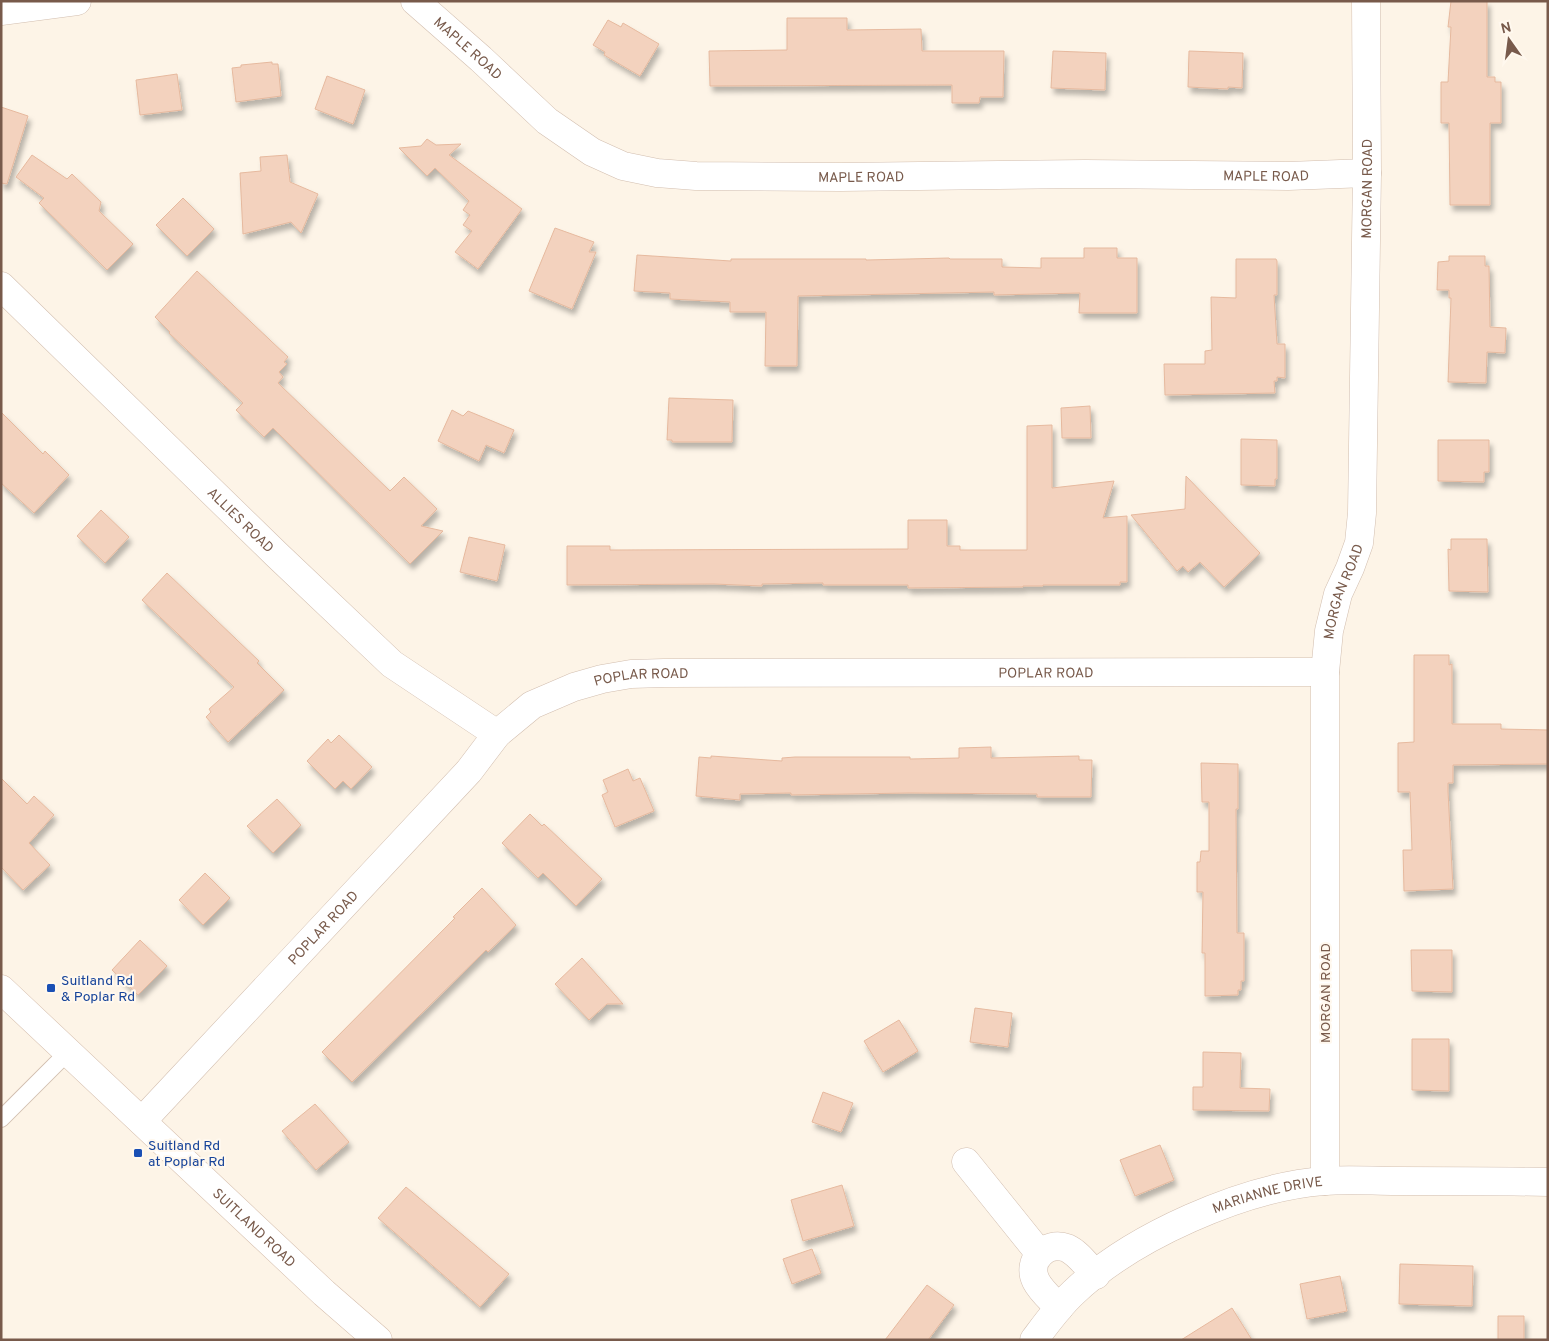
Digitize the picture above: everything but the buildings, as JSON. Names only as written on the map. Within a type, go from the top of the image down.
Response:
[{"type":"street","points":[[1,11],[77,1]]},
{"type":"street","name":"MORGAN ROAD","points":[[1325,1181],[1325,672],[1329,631],[1338,594],[1359,543],[1362,513],[1367,173],[1366,1]]},
{"type":"street","name":"MAPLE ROAD","points":[[413,2],[481,59],[547,121],[592,152],[623,166],[657,173],[696,176],[841,177],[1086,174],[1288,176],[1367,173]]},
{"type":"street","name":"ALLIES ROAD","points":[[1,286],[276,554],[392,664],[497,734]]},
{"type":"street","name":"POPLAR ROAD","points":[[142,1120],[469,772],[497,734],[532,705],[574,686],[631,674],[1325,672]]},
{"type":"street","name":"SUITLAND ROAD","points":[[1,989],[324,1293],[378,1340]]},
{"type":"street","points":[[966,1162],[1040,1254]]},
{"type":"street","name":"MARIANNE DRIVE","points":[[1034,1340],[1074,1292],[1128,1251],[1154,1235],[1216,1208],[1288,1186],[1325,1181],[1548,1182]]},
{"type":"street","points":[[1059,1308],[1035,1280],[1033,1272],[1035,1261],[1046,1248],[1055,1246],[1068,1248],[1096,1275]]},
{"type":"lane","points":[[1,1119],[68,1052]]},
{"type":"place","name":"Suitland Rd & Poplar Rd","points":[[51,988]]},
{"type":"place","name":"Suitland Rd at Poplar Rd","points":[[138,1153]]}]
